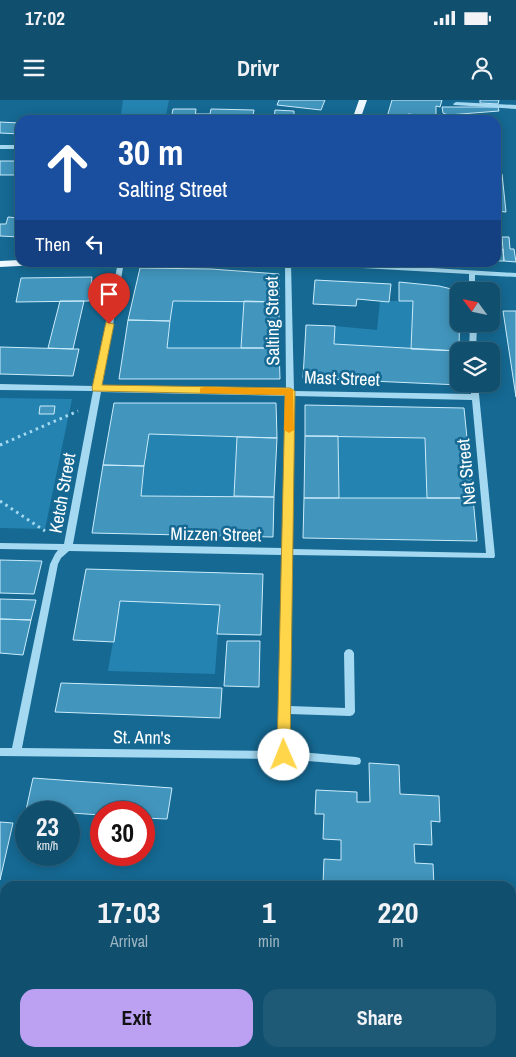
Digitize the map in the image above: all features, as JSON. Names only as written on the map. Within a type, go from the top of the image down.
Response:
[{"type":"main road","points":[[358,115],[363,100]]},
{"type":"main road","points":[[0,264],[15,263]]},
{"type":"street","points":[[456,104],[516,107]]},
{"type":"street","points":[[0,146],[15,147]]},
{"type":"street","name":"Ketch Street","points":[[16,752],[54,564],[58,556],[68,547],[120,267]]},
{"type":"street","name":"Salting Street","points":[[283,710],[288,552],[290,391],[288,267]]},
{"type":"street","points":[[372,267],[516,275]]},
{"type":"street","points":[[472,273],[472,282]]},
{"type":"street","name":"Mast Street","points":[[0,387],[290,391],[474,397]]},
{"type":"street","name":"Net Street","points":[[474,392],[491,556]]},
{"type":"street","name":"Mizzen Street","points":[[0,546],[491,556]]},
{"type":"street","points":[[284,755],[283,710],[350,712],[349,653]]},
{"type":"street","name":"St. Ann's","points":[[0,752],[284,755],[356,761]]},
{"type":"path","points":[[0,445],[94,404]]},
{"type":"path","points":[[0,501],[68,547]]},
{"type":"path","points":[[0,1004],[0,1010]]},
{"type":"shaded area","points":[[123,100],[169,100],[166,115],[121,114]]},
{"type":"shaded area","points":[[173,301],[244,301],[241,348],[167,348]]},
{"type":"shaded area","points":[[380,301],[413,301],[411,349],[334,344],[335,326],[377,330]]},
{"type":"shaded area","points":[[0,398],[72,399],[45,529],[0,528]]},
{"type":"shaded area","points":[[149,434],[237,437],[234,496],[141,496]]},
{"type":"shaded area","points":[[338,436],[425,438],[427,498],[339,498]]},
{"type":"shaded area","points":[[120,601],[220,605],[215,674],[108,671]]},
{"type":"building","points":[[279,100],[325,100],[321,110],[277,105]]},
{"type":"building","points":[[392,100],[442,100],[440,107],[436,106],[436,115],[388,115]]},
{"type":"building","points":[[480,100],[499,100],[498,104],[480,103]]},
{"type":"building","points":[[442,107],[498,107],[499,111],[448,115],[443,113]]},
{"type":"building","points":[[173,109],[196,109],[195,115],[172,115]]},
{"type":"building","points":[[211,109],[254,110],[253,115],[196,115],[210,114]]},
{"type":"building","points":[[275,110],[294,111],[294,115],[274,115]]},
{"type":"building","points":[[0,122],[15,123],[15,134],[0,133]]},
{"type":"building","points":[[0,161],[15,161],[15,175],[0,175]]},
{"type":"building","points":[[501,174],[502,174],[506,212],[501,212]]},
{"type":"building","points":[[8,217],[15,218],[15,237],[0,236],[0,224],[6,224]]},
{"type":"building","points":[[502,237],[509,237],[510,249],[514,249],[516,262],[504,261]]},
{"type":"building","points":[[501,249],[503,249],[504,261],[501,261]]},
{"type":"building","points":[[140,268],[211,269],[279,274],[279,302],[173,301],[170,321],[128,320]]},
{"type":"building","points":[[92,277],[89,301],[16,302],[21,278]]},
{"type":"building","points":[[315,280],[391,284],[389,302],[357,299],[356,306],[313,304]]},
{"type":"building","points":[[399,282],[450,289],[450,332],[459,332],[459,342],[450,342],[450,351],[411,349],[413,301],[399,301]]},
{"type":"building","points":[[60,301],[84,301],[73,349],[48,348]]},
{"type":"building","points":[[244,301],[279,302],[279,348],[241,348]]},
{"type":"building","points":[[503,311],[516,311],[516,397]]},
{"type":"building","points":[[128,320],[170,321],[167,348],[279,348],[280,379],[119,379]]},
{"type":"building","points":[[306,325],[335,326],[334,344],[450,350],[450,385],[303,378]]},
{"type":"building","points":[[0,347],[79,349],[73,376],[0,374]]},
{"type":"building","points":[[114,403],[276,403],[277,438],[149,434],[144,466],[103,465]]},
{"type":"building","points":[[305,405],[464,408],[473,498],[427,498],[425,438],[305,436]]},
{"type":"building","points":[[40,406],[55,406],[54,414],[39,414]]},
{"type":"building","points":[[305,436],[338,436],[339,498],[304,498]]},
{"type":"building","points":[[237,437],[277,438],[274,497],[234,496]]},
{"type":"building","points":[[103,465],[144,466],[141,496],[274,497],[273,537],[92,533]]},
{"type":"building","points":[[304,498],[473,498],[477,541],[303,538]]},
{"type":"building","points":[[0,560],[42,561],[34,594],[0,593]]},
{"type":"building","points":[[86,569],[263,574],[261,635],[217,634],[220,605],[120,601],[114,642],[73,640]]},
{"type":"building","points":[[0,599],[36,600],[31,620],[0,619]]},
{"type":"building","points":[[0,619],[31,620],[23,655],[0,653]]},
{"type":"building","points":[[227,641],[260,641],[259,687],[224,686]]},
{"type":"building","points":[[61,683],[222,688],[220,718],[55,712]]},
{"type":"building","points":[[369,763],[399,765],[400,794],[439,796],[440,822],[431,821],[432,845],[414,844],[415,863],[433,864],[434,881],[323,881],[324,859],[341,860],[341,840],[323,839],[324,814],[315,814],[316,790],[357,792],[357,802],[370,802]]},
{"type":"building","points":[[33,778],[172,788],[167,819],[155,818],[155,801],[90,801],[90,814],[80,814],[80,801],[28,801]]},
{"type":"building","points":[[0,822],[13,823],[0,880]]},
{"type":"slow traffic","points":[[204,390],[290,391],[289,430]]},
{"type":"route","points":[[109,324],[97,388],[290,391],[288,552],[283,710],[284,755]]}]
